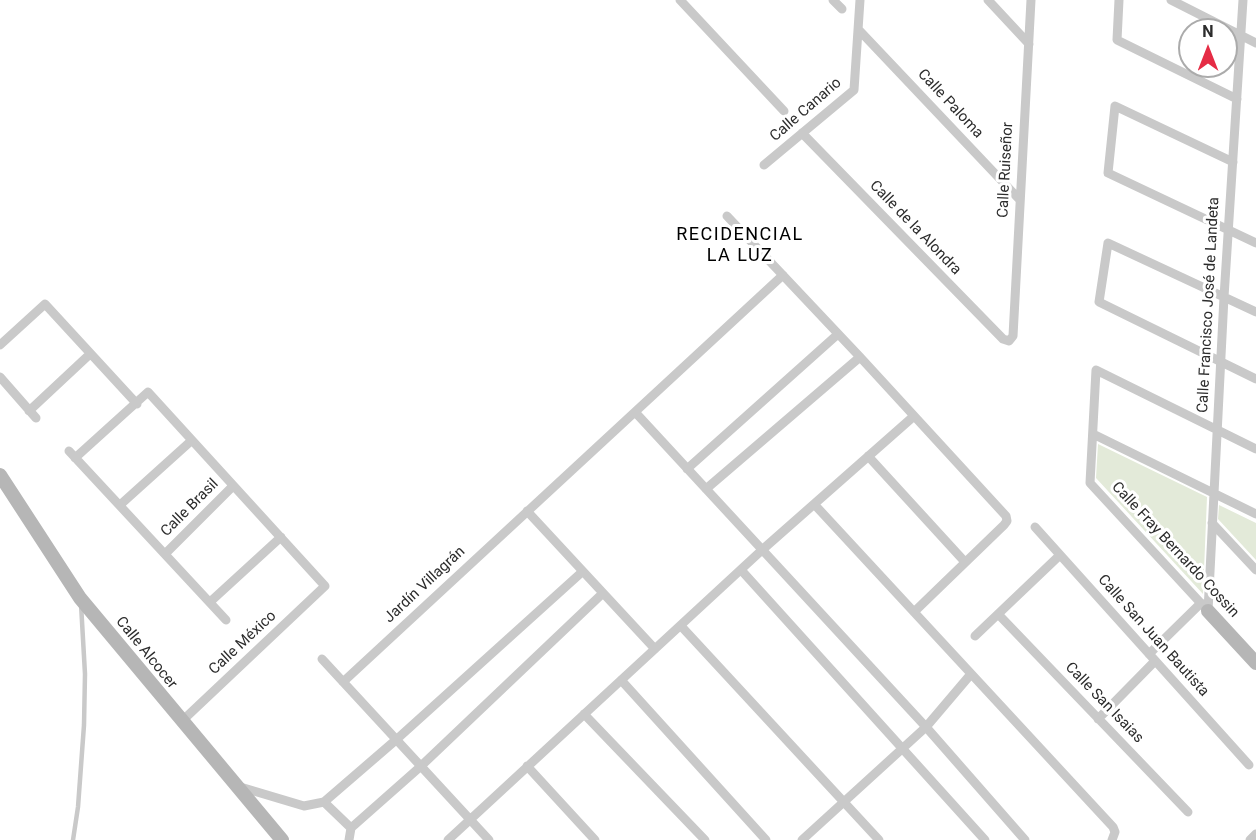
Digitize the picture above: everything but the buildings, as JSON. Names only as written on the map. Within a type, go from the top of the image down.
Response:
[{"type":"street","points":[[833,0],[842,9]]},
{"type":"street","name":"Calle Canario","points":[[764,165],[854,90],[860,0]]},
{"type":"street","points":[[988,0],[1029,44]]},
{"type":"street","name":"Calle Ruiseñor","points":[[1009,340],[1013,336],[1031,0]]},
{"type":"street","points":[[1119,0],[1117,40],[1237,99]]},
{"type":"street","points":[[1171,0],[1256,43]]},
{"type":"street","name":"Calle Francisco José de Landeta","points":[[1204,607],[1214,494],[1243,0]]},
{"type":"street","points":[[685,2],[783,111]]},
{"type":"street","name":"Calle Paloma","points":[[858,29],[1019,199]]},
{"type":"street","points":[[1233,162],[1115,106],[1108,173],[1256,243]]},
{"type":"street","name":"Calle de la Alondra","points":[[802,133],[1003,339],[1009,340]]},
{"type":"street","points":[[727,216],[1006,516],[1007,521],[1004,525],[914,612]]},
{"type":"street","points":[[1256,312],[1108,243],[1099,302],[1256,379]]},
{"type":"street","name":"Jardín Villagrán","points":[[343,682],[783,275]]},
{"type":"street","points":[[0,345],[45,304],[136,404]]},
{"type":"street","points":[[687,469],[838,334]]},
{"type":"street","points":[[0,377],[33,414],[90,354]]},
{"type":"street","points":[[706,489],[860,357]]},
{"type":"street","name":"Calle Fray Bernardo Cossin","points":[[1217,430],[1096,370],[1090,483],[1256,663]]},
{"type":"street","points":[[165,554],[72,454],[148,392],[233,486]]},
{"type":"street","points":[[635,412],[926,727],[1025,840]]},
{"type":"street","points":[[448,840],[742,571],[762,550],[914,416]]},
{"type":"street","points":[[1217,430],[1256,449]]},
{"type":"street","points":[[1093,434],[1256,514]]},
{"type":"street","points":[[120,505],[191,441]]},
{"type":"street","points":[[868,456],[965,562]]},
{"type":"street","name":"Calle Alcocer","points":[[0,475],[80,598],[282,840]]},
{"type":"street","name":"Calle Brasil","points":[[226,620],[165,554],[233,486],[325,586]]},
{"type":"street","points":[[814,504],[1113,826],[1115,832],[1112,840]]},
{"type":"street","points":[[527,511],[602,594],[656,649]]},
{"type":"street","points":[[1212,523],[1256,570]]},
{"type":"street","name":"Calle San Juan Bautista","points":[[1035,527],[1249,765]]},
{"type":"street","points":[[210,602],[281,537]]},
{"type":"street","points":[[975,636],[1060,555]]},
{"type":"street","points":[[742,571],[985,840]]},
{"type":"street","points":[[236,786],[304,806],[324,802],[582,572]]},
{"type":"street","name":"Calle México","points":[[182,721],[325,586]]},
{"type":"street","points":[[349,840],[351,828],[602,594]]},
{"type":"street","points":[[1098,719],[1152,657],[1204,607]]},
{"type":"street","name":"Calle San Isaias","points":[[998,614],[1188,812]]},
{"type":"street","points":[[681,626],[879,840]]},
{"type":"street","points":[[322,659],[489,840]]},
{"type":"street","points":[[802,840],[926,727],[971,674]]},
{"type":"street","points":[[621,680],[766,840]]},
{"type":"street","points":[[584,714],[705,840]]},
{"type":"street","points":[[527,766],[595,840]]},
{"type":"street","points":[[324,802],[351,828]]},
{"type":"street","points":[[1250,840],[1256,834]]},
{"type":"lane","points":[[73,840],[78,807],[84,725],[85,674],[80,598]]},
{"type":"green space","points":[[1098,444],[1207,497],[1203,594],[1096,478]]},
{"type":"green space","points":[[1219,505],[1256,523],[1256,560],[1218,519]]},
{"type":"district","name":"RECIDENCIAL LA LUZ","points":[[740,245]]}]
